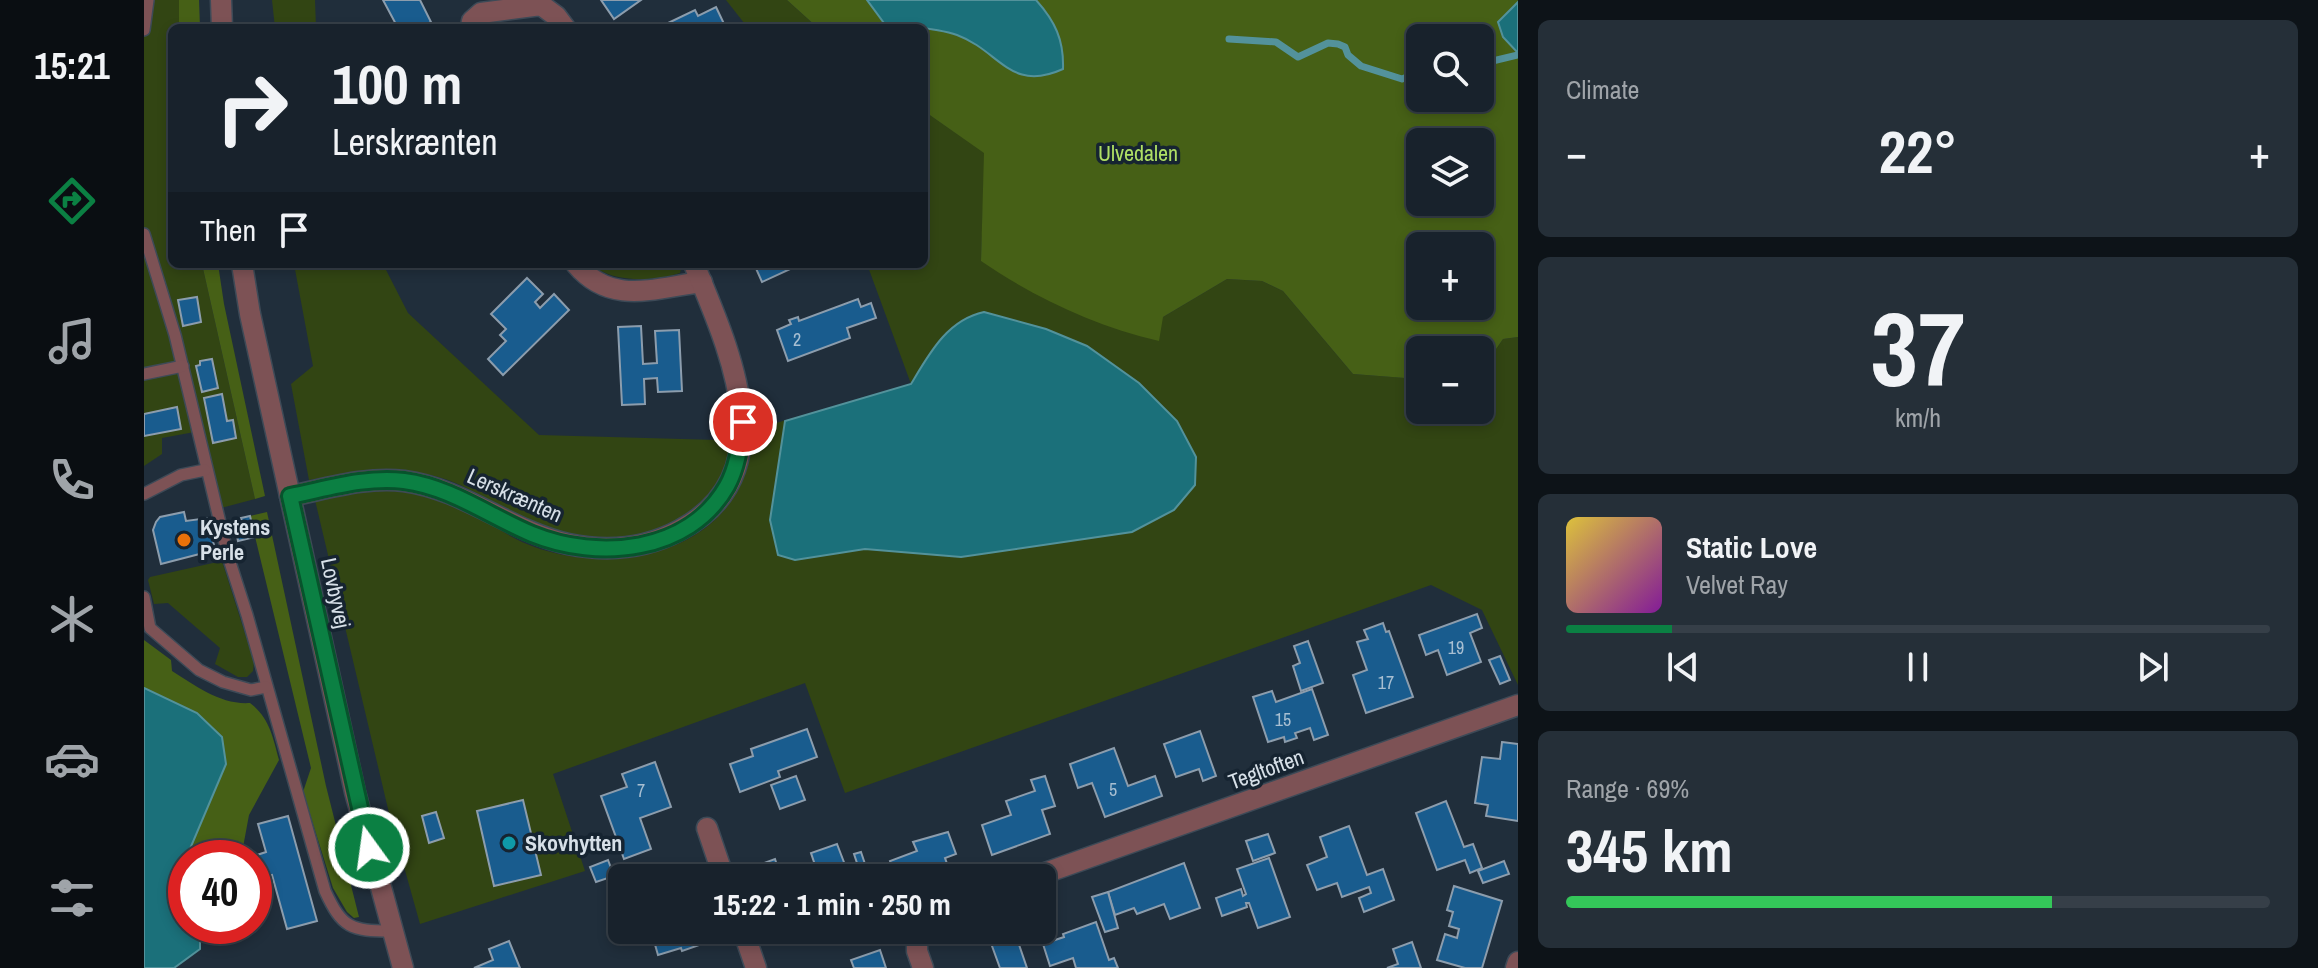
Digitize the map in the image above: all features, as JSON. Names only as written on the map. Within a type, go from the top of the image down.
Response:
[{"type":"street","points":[[221,0],[222,24]]},
{"type":"street","points":[[472,24],[481,13],[541,5],[562,24]]},
{"type":"street","name":"Lovbyvej","points":[[243,268],[250,314],[355,792],[403,968]]},
{"type":"street","name":"Lerskrænten","points":[[290,496],[375,480],[404,481],[440,489],[534,534],[601,549],[636,547],[667,537],[712,509],[728,484],[739,457],[743,422],[738,380],[698,273],[632,291],[607,289],[588,278],[579,268]]},
{"type":"street","name":"Tegltoften","points":[[1056,869],[1518,705]]},
{"type":"street","points":[[707,828],[719,864]]},
{"type":"street","points":[[748,944],[756,968]]},
{"type":"street","points":[[917,944],[923,968]]},
{"type":"street","points":[[1516,968],[1518,962]]},
{"type":"lane","points":[[144,30],[148,0]]},
{"type":"lane","points":[[144,234],[183,366],[205,470],[321,877],[335,914],[346,925],[362,931],[391,931]]},
{"type":"lane","points":[[144,374],[183,366]]},
{"type":"lane","points":[[144,494],[181,475],[205,470]]},
{"type":"lane","points":[[144,597],[147,628],[199,670],[223,682],[251,690],[266,687]]},
{"type":"green space","points":[[144,0],[179,0],[179,24],[168,24],[168,268],[203,268],[255,499],[221,508],[200,431],[162,438],[162,454],[144,466]]},
{"type":"green space","points":[[179,0],[199,0],[200,24],[179,24]]},
{"type":"green space","points":[[272,0],[315,0],[316,24],[275,24]]},
{"type":"green space","points":[[726,0],[787,0],[814,24],[745,24]]},
{"type":"green space","name":"Ulvedalen","points":[[787,0],[1518,0],[1518,337],[1503,339],[1494,352],[1494,336],[1406,336],[1406,379],[1353,374],[1283,291],[1262,281],[1227,279],[1163,317],[1159,341],[1066,309],[981,261],[984,153],[928,114],[928,24],[814,24]]},
{"type":"green space","points":[[928,114],[985,153],[981,261],[1163,317],[1227,279],[1262,281],[1283,291],[1353,374],[1406,378],[1406,424],[1494,424],[1494,352],[1503,339],[1518,337],[1518,685],[1482,610],[1431,585],[845,793],[805,683],[553,774],[585,871],[420,924],[389,813],[315,500],[378,490],[410,491],[462,508],[522,542],[549,551],[607,559],[637,556],[665,549],[692,537],[715,520],[742,482],[755,429],[911,384],[868,268],[928,268]]},
{"type":"green space","points":[[203,268],[219,268],[265,496],[255,499]]},
{"type":"green space","points":[[295,268],[385,268],[408,313],[539,435],[717,440],[734,435],[724,469],[708,496],[686,516],[660,530],[631,537],[599,538],[567,534],[535,524],[459,485],[431,475],[379,471],[309,480],[291,384],[313,366]]},
{"type":"green space","points":[[597,268],[681,268],[680,273],[646,279],[621,278]]},
{"type":"green space","points":[[267,512],[326,786],[359,917],[354,918],[347,912],[333,888],[303,792],[311,768],[250,516]]},
{"type":"green space","points":[[222,561],[254,662],[253,671],[247,677],[238,677],[215,664],[220,648],[168,603],[154,604],[148,580],[150,577]]},
{"type":"green space","points":[[144,640],[171,660],[172,671],[190,683],[219,698],[250,703],[262,715],[279,760],[249,815],[244,840],[193,840],[226,764],[222,737],[197,713],[144,688]]},
{"type":"water","points":[[867,0],[1036,0],[1057,32],[1063,69],[1045,75],[1018,73],[972,42],[948,32],[928,29],[928,24],[884,23]]},
{"type":"water","points":[[1518,2],[1518,53],[1503,37],[1498,22]]},
{"type":"water","points":[[984,312],[1046,329],[1087,346],[1139,383],[1177,421],[1196,457],[1195,485],[1174,510],[1132,532],[961,557],[865,549],[795,560],[778,555],[770,520],[785,421],[911,384],[949,330]]},
{"type":"water","points":[[144,688],[197,713],[222,737],[226,764],[194,840],[168,840],[168,944],[200,944],[200,949],[174,968],[144,968]]},
{"type":"building","points":[[383,0],[420,0],[431,22],[427,24],[396,24]]},
{"type":"building","points":[[601,0],[641,0],[614,19]]},
{"type":"building","points":[[716,7],[724,24],[666,24],[695,10],[698,16]]},
{"type":"building","points":[[756,268],[792,268],[762,282]]},
{"type":"building","points":[[527,278],[543,294],[535,302],[540,308],[554,294],[569,310],[503,375],[488,359],[506,341],[500,335],[506,329],[491,314]]},
{"type":"building","points":[[197,297],[201,322],[183,326],[178,300]]},
{"type":"building","points":[[858,299],[861,307],[871,303],[876,318],[847,328],[850,338],[788,361],[777,330],[791,324],[789,320],[798,317],[799,321]]},
{"type":"building","points":[[641,326],[643,364],[657,363],[655,331],[679,330],[682,391],[658,392],[657,378],[644,379],[645,404],[622,405],[618,327]]},
{"type":"building","points":[[212,359],[218,388],[202,392],[196,366],[200,365],[200,361]]},
{"type":"building","points":[[222,394],[227,421],[233,420],[236,438],[213,443],[204,398]]},
{"type":"building","points":[[177,407],[181,429],[144,436],[144,414]]},
{"type":"building","name":"Kystens Perle","points":[[184,512],[186,521],[208,518],[215,550],[161,564],[153,530],[156,522],[160,517]]},
{"type":"building","points":[[250,516],[255,537],[238,541],[235,526],[243,524],[241,518]]},
{"type":"building","points":[[1477,614],[1482,628],[1470,633],[1481,662],[1447,675],[1438,650],[1426,655],[1419,635]]},
{"type":"building","points":[[1383,623],[1386,632],[1389,631],[1413,697],[1366,713],[1353,675],[1367,670],[1357,642],[1368,639],[1364,630]]},
{"type":"building","points":[[1308,641],[1323,683],[1301,691],[1293,666],[1300,663],[1294,646]]},
{"type":"building","points":[[1500,656],[1510,680],[1500,684],[1489,660]]},
{"type":"building","points":[[1312,689],[1328,735],[1314,740],[1310,728],[1295,733],[1297,738],[1285,742],[1284,737],[1268,742],[1253,697],[1272,691],[1276,702]]},
{"type":"building","points":[[807,729],[817,757],[778,771],[780,777],[740,792],[730,764],[753,756],[751,749]]},
{"type":"building","points":[[1200,731],[1216,776],[1203,781],[1199,769],[1176,777],[1164,744]]},
{"type":"building","points":[[1502,742],[1518,744],[1518,821],[1486,816],[1488,805],[1475,803],[1482,757],[1500,759]]},
{"type":"building","points":[[1114,748],[1128,786],[1155,776],[1162,796],[1105,817],[1092,783],[1078,788],[1070,764]]},
{"type":"building","points":[[655,762],[671,807],[640,818],[651,849],[624,859],[601,796],[627,787],[622,774]]},
{"type":"building","points":[[796,776],[805,800],[780,809],[771,785]]},
{"type":"building","points":[[1045,776],[1055,806],[1042,810],[1050,834],[992,855],[982,825],[1011,815],[1006,801],[1035,791],[1031,780]]},
{"type":"building","name":"Skovhytten","points":[[523,800],[541,875],[494,886],[477,811]]},
{"type":"building","points":[[1446,801],[1464,847],[1473,844],[1482,868],[1470,873],[1465,860],[1437,870],[1416,813]]},
{"type":"building","points":[[436,812],[444,838],[429,843],[422,816]]},
{"type":"building","points":[[288,816],[317,921],[287,929],[272,875],[272,840],[263,840],[258,824]]},
{"type":"building","points":[[1349,826],[1367,875],[1383,869],[1394,900],[1364,912],[1359,898],[1371,893],[1369,887],[1342,897],[1337,883],[1317,890],[1307,865],[1327,857],[1320,837]]},
{"type":"building","points":[[948,832],[956,854],[945,858],[947,864],[891,864],[890,861],[917,851],[913,842]]},
{"type":"building","points":[[1268,834],[1275,853],[1253,861],[1246,841]]},
{"type":"building","points":[[837,844],[845,864],[815,864],[811,853]]},
{"type":"building","points":[[861,852],[865,864],[857,864],[854,854]]},
{"type":"building","points":[[1269,858],[1290,917],[1258,928],[1249,903],[1246,903],[1247,907],[1222,916],[1216,898],[1241,889],[1243,896],[1246,894],[1237,869]]},
{"type":"building","points":[[608,860],[608,878],[596,882],[590,867]]},
{"type":"building","points":[[1504,861],[1509,874],[1483,883],[1478,871]]},
{"type":"building","points":[[1184,863],[1200,908],[1170,919],[1164,904],[1137,914],[1134,908],[1115,915],[1108,892]]},
{"type":"building","points":[[1454,886],[1502,901],[1482,968],[1465,968],[1437,960],[1445,934],[1457,938],[1459,929],[1449,926],[1453,912],[1447,910]]},
{"type":"building","points":[[1108,892],[1118,928],[1105,932],[1092,897]]},
{"type":"building","points":[[1096,922],[1109,960],[1114,958],[1118,968],[1076,968],[1073,958],[1050,966],[1043,944],[1056,944],[1056,940],[1064,937],[1063,934]]},
{"type":"building","points":[[509,941],[520,968],[474,968],[493,960],[489,949]]},
{"type":"building","points":[[1412,942],[1421,968],[1387,968],[1398,964],[1393,949]]},
{"type":"building","points":[[655,944],[702,944],[682,951],[681,948],[658,955]]},
{"type":"building","points":[[991,944],[1019,944],[1027,968],[1000,968]]},
{"type":"building","points":[[880,950],[886,968],[854,968],[851,960]]},
{"type":"waterway","points":[[1229,39],[1276,42],[1298,57],[1328,43],[1338,44],[1345,47],[1348,55],[1361,66],[1402,79],[1406,77]]},
{"type":"waterway","points":[[1494,61],[1518,55]]},
{"type":"place","name":"Kystens Perle","points":[[184,540]]},
{"type":"place","name":"Skovhytten","points":[[509,843]]},
{"type":"route","points":[[369,848],[290,496],[375,480],[404,481],[440,489],[534,534],[601,549],[636,547],[667,537],[712,509],[728,484],[739,457],[743,422]]}]
